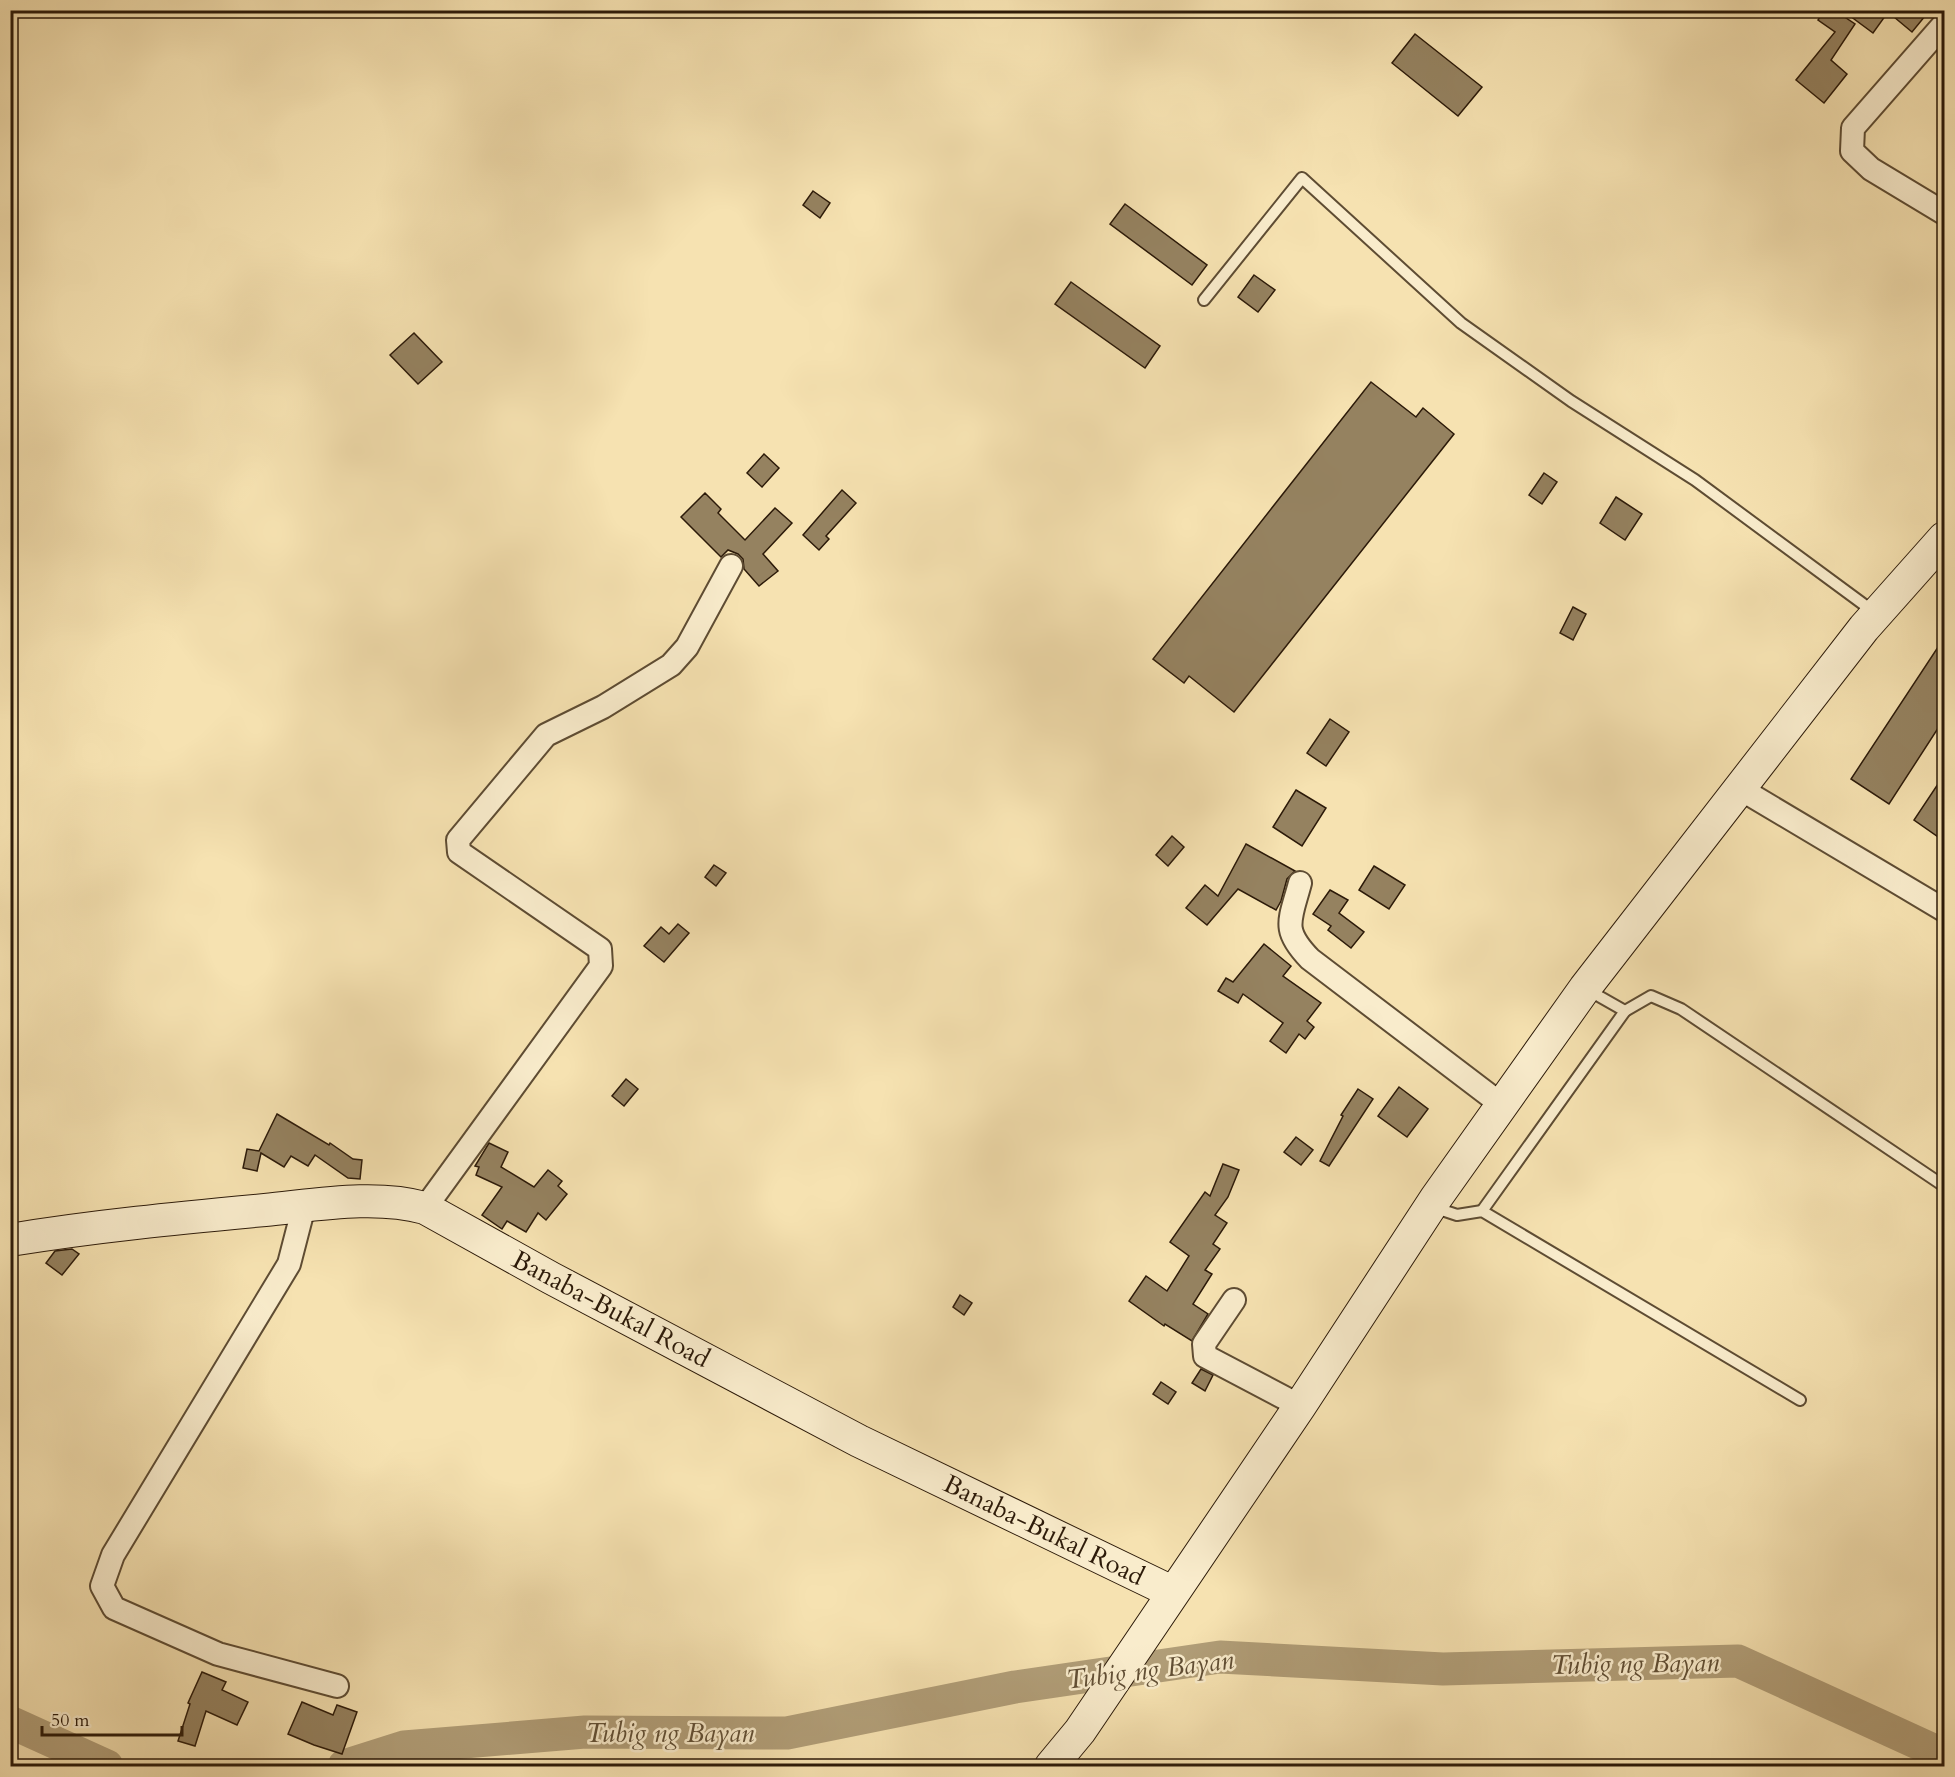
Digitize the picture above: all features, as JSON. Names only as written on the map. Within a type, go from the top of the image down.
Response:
[{"type":"main road","points":[[1051,1767],[1080,1731],[1300,1406],[1431,1206],[1585,988],[1877,614],[1944,538]]},
{"type":"main road","name":"Banaba-Bukal Road","points":[[10,1240],[130,1222],[304,1206],[382,1201],[425,1208],[551,1278],[859,1441],[1172,1592]]},
{"type":"street","points":[[1944,24],[1853,128],[1852,150],[1871,168],[1944,213]]},
{"type":"street","points":[[425,1208],[601,966],[600,950],[459,852],[458,840],[546,735],[603,707],[671,665],[687,647],[731,567]]},
{"type":"street","points":[[1739,788],[1944,910]]},
{"type":"street","points":[[1300,883],[1289,924],[1295,943],[1310,959],[1502,1105]]},
{"type":"street","points":[[304,1206],[289,1264],[112,1555],[102,1586],[114,1608],[218,1654],[337,1686]]},
{"type":"street","points":[[1234,1300],[1204,1344],[1205,1356],[1300,1406]]},
{"type":"lane","points":[[1204,300],[1302,178],[1461,323],[1571,401],[1695,480],[1877,614]]},
{"type":"lane","points":[[1585,988],[1625,1011]]},
{"type":"lane","points":[[1482,1211],[1625,1011],[1652,996],[1681,1009],[1944,1186]]},
{"type":"lane","points":[[1431,1206],[1457,1215],[1482,1211],[1800,1400]]},
{"type":"building","points":[[1824,10],[1834,10],[1855,24],[1831,60],[1847,74],[1824,103],[1796,80],[1835,32],[1818,20]]},
{"type":"building","points":[[1842,10],[1930,10],[1912,32],[1888,12],[1873,33]]},
{"type":"building","points":[[1415,34],[1482,87],[1458,116],[1392,63]]},
{"type":"building","points":[[813,191],[830,203],[820,218],[803,205]]},
{"type":"building","points":[[1125,204],[1207,265],[1192,285],[1110,224]]},
{"type":"building","points":[[1254,275],[1275,290],[1258,312],[1238,297]]},
{"type":"building","points":[[1071,282],[1160,346],[1145,368],[1055,304]]},
{"type":"building","points":[[414,333],[442,362],[418,384],[390,355]]},
{"type":"building","points":[[1371,382],[1416,417],[1423,408],[1454,434],[1234,712],[1189,676],[1184,683],[1153,659]]},
{"type":"building","points":[[764,454],[779,468],[762,487],[747,473]]},
{"type":"building","points":[[1544,473],[1557,482],[1542,504],[1529,495]]},
{"type":"building","points":[[842,490],[856,503],[826,536],[829,539],[819,550],[803,535]]},
{"type":"building","points":[[705,493],[721,509],[718,513],[745,540],[775,508],[792,523],[763,554],[778,571],[759,586],[744,569],[743,559],[738,554],[728,550],[721,557],[681,517]]},
{"type":"building","points":[[1616,497],[1642,514],[1625,540],[1600,523]]},
{"type":"building","points":[[1573,607],[1586,614],[1573,640],[1560,633]]},
{"type":"building","points":[[1944,638],[1944,719],[1889,804],[1851,779]]},
{"type":"building","points":[[1330,719],[1349,732],[1326,766],[1307,753]]},
{"type":"building","points":[[1944,775],[1944,841],[1914,820]]},
{"type":"building","points":[[1296,790],[1326,808],[1302,846],[1273,827]]},
{"type":"building","points":[[1172,836],[1184,847],[1168,866],[1156,855]]},
{"type":"building","points":[[1246,844],[1295,871],[1287,879],[1281,901],[1276,910],[1238,889],[1207,925],[1186,908],[1205,885],[1218,896]]},
{"type":"building","points":[[714,865],[726,873],[716,886],[705,877]]},
{"type":"building","points":[[1374,866],[1405,885],[1389,909],[1359,890]]},
{"type":"building","points":[[1330,890],[1348,900],[1339,913],[1364,932],[1351,948],[1328,930],[1331,926],[1313,914]]},
{"type":"building","points":[[678,924],[689,933],[664,962],[644,946],[661,927],[669,934]]},
{"type":"building","points":[[1264,944],[1291,966],[1283,976],[1321,1003],[1307,1021],[1314,1027],[1305,1039],[1299,1034],[1286,1053],[1270,1041],[1283,1023],[1243,994],[1238,1003],[1218,991],[1226,978],[1233,982]]},
{"type":"building","points":[[626,1079],[638,1089],[624,1106],[612,1096]]},
{"type":"building","points":[[1399,1087],[1428,1109],[1407,1137],[1378,1116]]},
{"type":"building","points":[[1358,1089],[1373,1099],[1329,1166],[1320,1161],[1343,1116],[1341,1115]]},
{"type":"building","points":[[277,1114],[329,1145],[330,1143],[353,1159],[362,1160],[360,1179],[348,1178],[315,1155],[308,1166],[291,1156],[284,1167],[261,1153],[257,1171],[243,1168],[247,1149],[259,1151]]},
{"type":"building","points":[[1296,1137],[1313,1150],[1301,1165],[1284,1152]]},
{"type":"building","points":[[489,1143],[508,1152],[501,1167],[534,1187],[548,1170],[562,1181],[558,1186],[567,1194],[546,1220],[538,1213],[526,1232],[507,1221],[502,1229],[482,1215],[502,1187],[476,1175],[479,1167],[475,1166]]},
{"type":"building","points":[[1223,1164],[1239,1170],[1228,1197],[1215,1215],[1227,1223],[1213,1244],[1220,1249],[1205,1270],[1212,1274],[1193,1304],[1208,1314],[1192,1341],[1165,1324],[1164,1326],[1129,1301],[1146,1276],[1167,1291],[1189,1256],[1170,1242],[1205,1192],[1210,1196]]},
{"type":"building","points":[[72,1249],[79,1254],[62,1275],[46,1263],[55,1251]]},
{"type":"building","points":[[960,1295],[972,1303],[964,1315],[953,1307]]},
{"type":"building","points":[[1201,1369],[1213,1375],[1205,1391],[1192,1383]]},
{"type":"building","points":[[1161,1382],[1176,1392],[1168,1404],[1153,1394]]},
{"type":"building","points":[[202,1672],[226,1682],[222,1690],[248,1702],[237,1725],[206,1711],[195,1746],[178,1741],[190,1704],[188,1703]]},
{"type":"building","points":[[302,1702],[333,1715],[337,1705],[357,1712],[342,1754],[288,1734]]},
{"type":"waterway","name":"Tubig ng Bayan","points":[[344,1766],[404,1747],[585,1732],[787,1733],[1015,1687],[1220,1657],[1443,1669],[1738,1661],[1944,1755]]},
{"type":"waterway","name":"Tubig ng Bayan","points":[[10,1722],[107,1766]]}]
